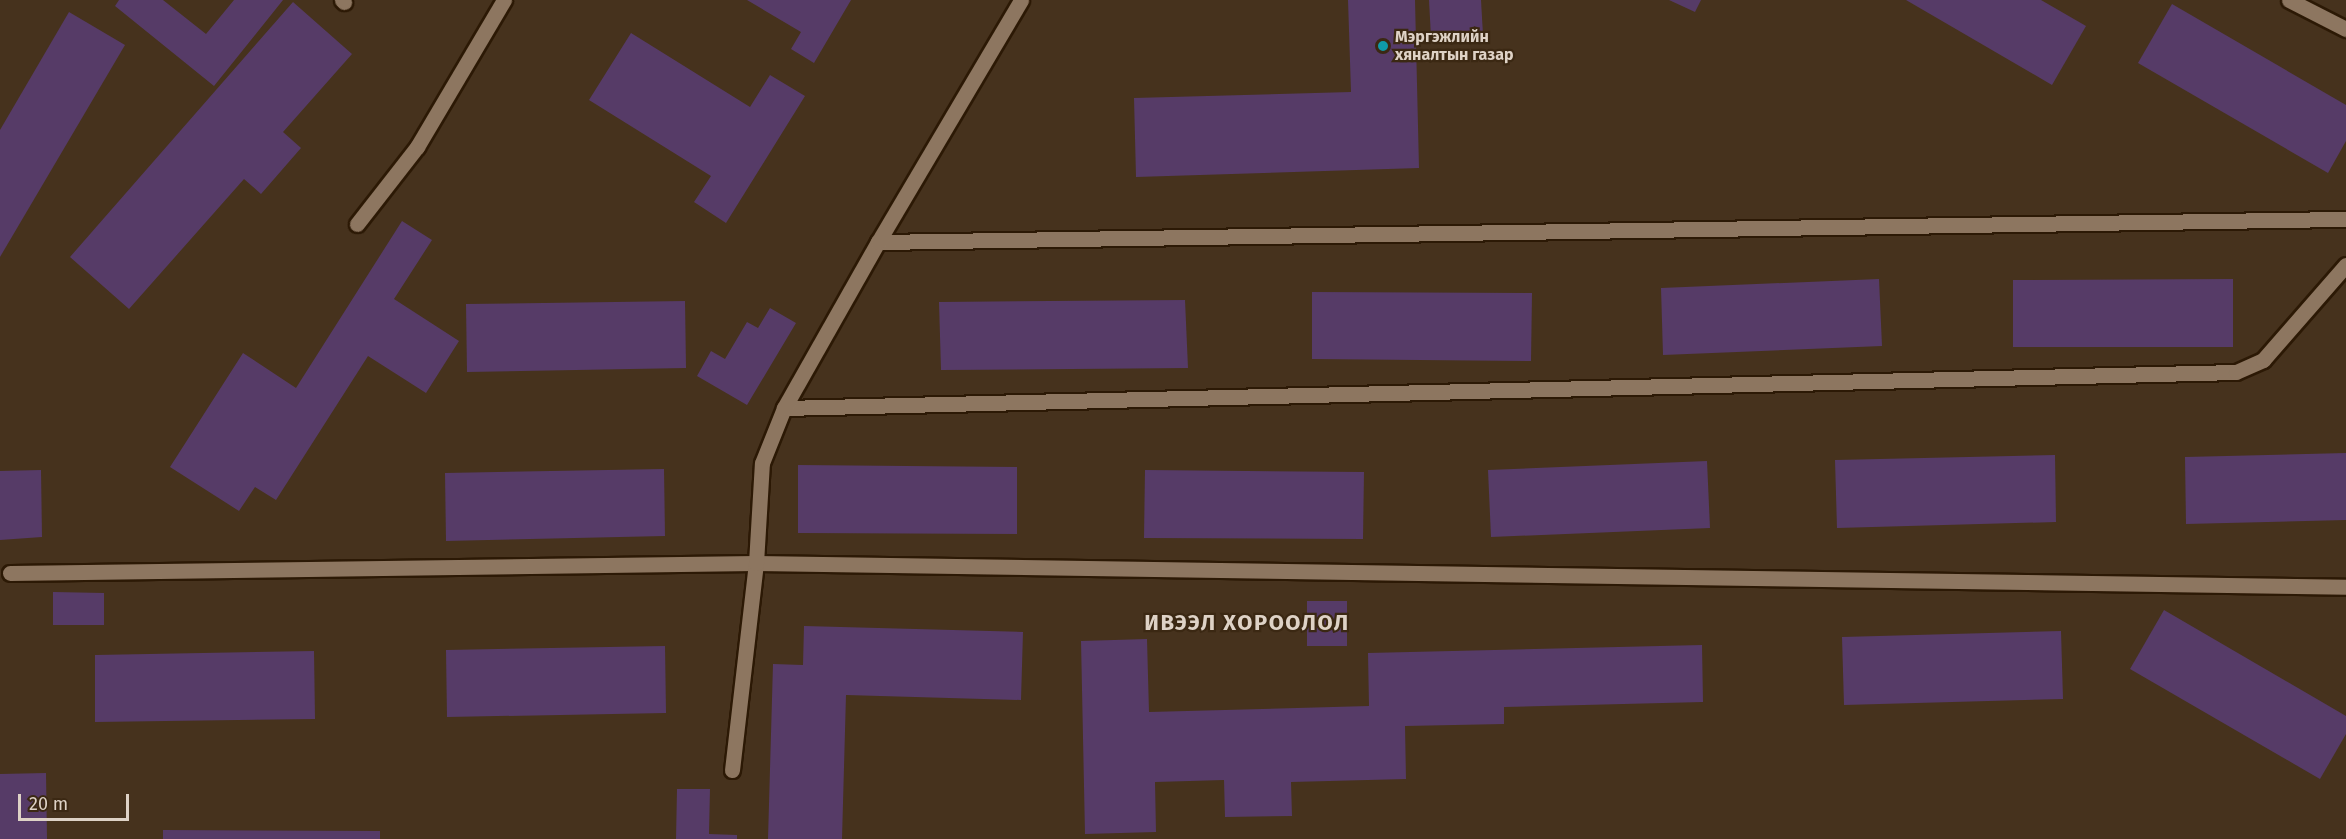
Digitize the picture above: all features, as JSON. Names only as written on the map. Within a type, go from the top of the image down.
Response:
[{"type":"street","points":[[357,224],[417,147],[504,0]]},
{"type":"street","points":[[732,770],[756,563],[762,463],[784,408],[878,242],[1021,0]]},
{"type":"street","points":[[2289,0],[2346,29]]},
{"type":"street","points":[[878,242],[2346,219]]},
{"type":"street","points":[[784,408],[2236,372],[2263,360],[2346,265]]},
{"type":"street","points":[[10,573],[756,563],[2346,587]]},
{"type":"building","points":[[119,0],[163,0],[206,34],[234,0],[283,0],[214,86],[115,6]]},
{"type":"building","points":[[747,0],[851,0],[814,63],[791,49],[801,32]]},
{"type":"building","name":"Мэргэжлийн хяналтын газар","points":[[1348,0],[1415,0],[1419,168],[1136,177],[1134,98],[1351,92]]},
{"type":"building","points":[[1429,0],[1481,0],[1483,35],[1431,37]]},
{"type":"building","points":[[1669,0],[1701,0],[1695,12]]},
{"type":"building","points":[[1906,0],[2041,0],[2086,26],[2052,85]]},
{"type":"building","points":[[293,2],[352,54],[283,132],[301,148],[261,194],[244,179],[129,309],[70,257]]},
{"type":"building","points":[[2172,4],[2346,105],[2346,141],[2328,173],[2138,63]]},
{"type":"building","points":[[69,12],[125,45],[0,257],[0,130]]},
{"type":"building","points":[[631,33],[750,107],[770,75],[805,96],[726,223],[694,202],[711,176],[589,100]]},
{"type":"building","points":[[402,221],[432,240],[394,299],[459,341],[426,393],[368,356],[276,500],[255,487],[239,511],[170,467],[243,353],[296,388]]},
{"type":"building","points":[[1879,279],[1882,346],[1663,355],[1661,288]]},
{"type":"building","points":[[2233,279],[2233,347],[2013,347],[2013,280]]},
{"type":"building","points":[[1312,292],[1532,293],[1531,361],[1312,359]]},
{"type":"building","points":[[1185,300],[1188,368],[941,370],[939,302]]},
{"type":"building","points":[[685,301],[686,368],[467,372],[466,304]]},
{"type":"building","points":[[770,308],[796,323],[747,405],[697,376],[711,351],[725,359],[747,322],[758,328]]},
{"type":"building","points":[[2346,453],[2346,520],[2186,524],[2185,457]]},
{"type":"building","points":[[2055,455],[2056,522],[1837,528],[1835,460]]},
{"type":"building","points":[[1707,461],[1710,528],[1491,537],[1488,470]]},
{"type":"building","points":[[798,465],[1017,467],[1017,534],[798,533]]},
{"type":"building","points":[[664,469],[665,536],[446,541],[445,473]]},
{"type":"building","points":[[41,470],[42,537],[0,540],[0,471]]},
{"type":"building","points":[[1145,470],[1364,472],[1363,539],[1144,538]]},
{"type":"building","points":[[53,592],[104,593],[104,625],[53,625]]},
{"type":"building","points":[[1307,601],[1347,601],[1347,646],[1307,646]]},
{"type":"building","points":[[2164,610],[2346,716],[2346,734],[2320,779],[2130,669]]},
{"type":"building","points":[[804,626],[1023,632],[1021,700],[846,695],[842,839],[768,839],[773,664],[803,665]]},
{"type":"building","points":[[2061,631],[2063,699],[1844,705],[1842,637]]},
{"type":"building","points":[[1147,639],[1149,712],[1369,706],[1368,653],[1702,645],[1703,702],[1504,707],[1504,724],[1405,726],[1406,779],[1291,782],[1292,816],[1225,817],[1224,780],[1155,782],[1156,832],[1085,834],[1081,641]]},
{"type":"building","points":[[665,646],[666,713],[447,717],[446,650]]},
{"type":"building","points":[[314,651],[315,719],[95,722],[95,655]]},
{"type":"building","points":[[46,773],[47,839],[0,839],[0,774]]},
{"type":"building","points":[[677,789],[710,789],[709,834],[737,835],[737,839],[676,839]]},
{"type":"building","points":[[163,830],[380,831],[380,839],[163,839]]},
{"type":"place","name":"Мэргэжлийн хяналтын газар","points":[[1383,46]]},
{"type":"district","name":"ИВЭЭЛ ХОРООЛОЛ","points":[[1247,623]]}]
